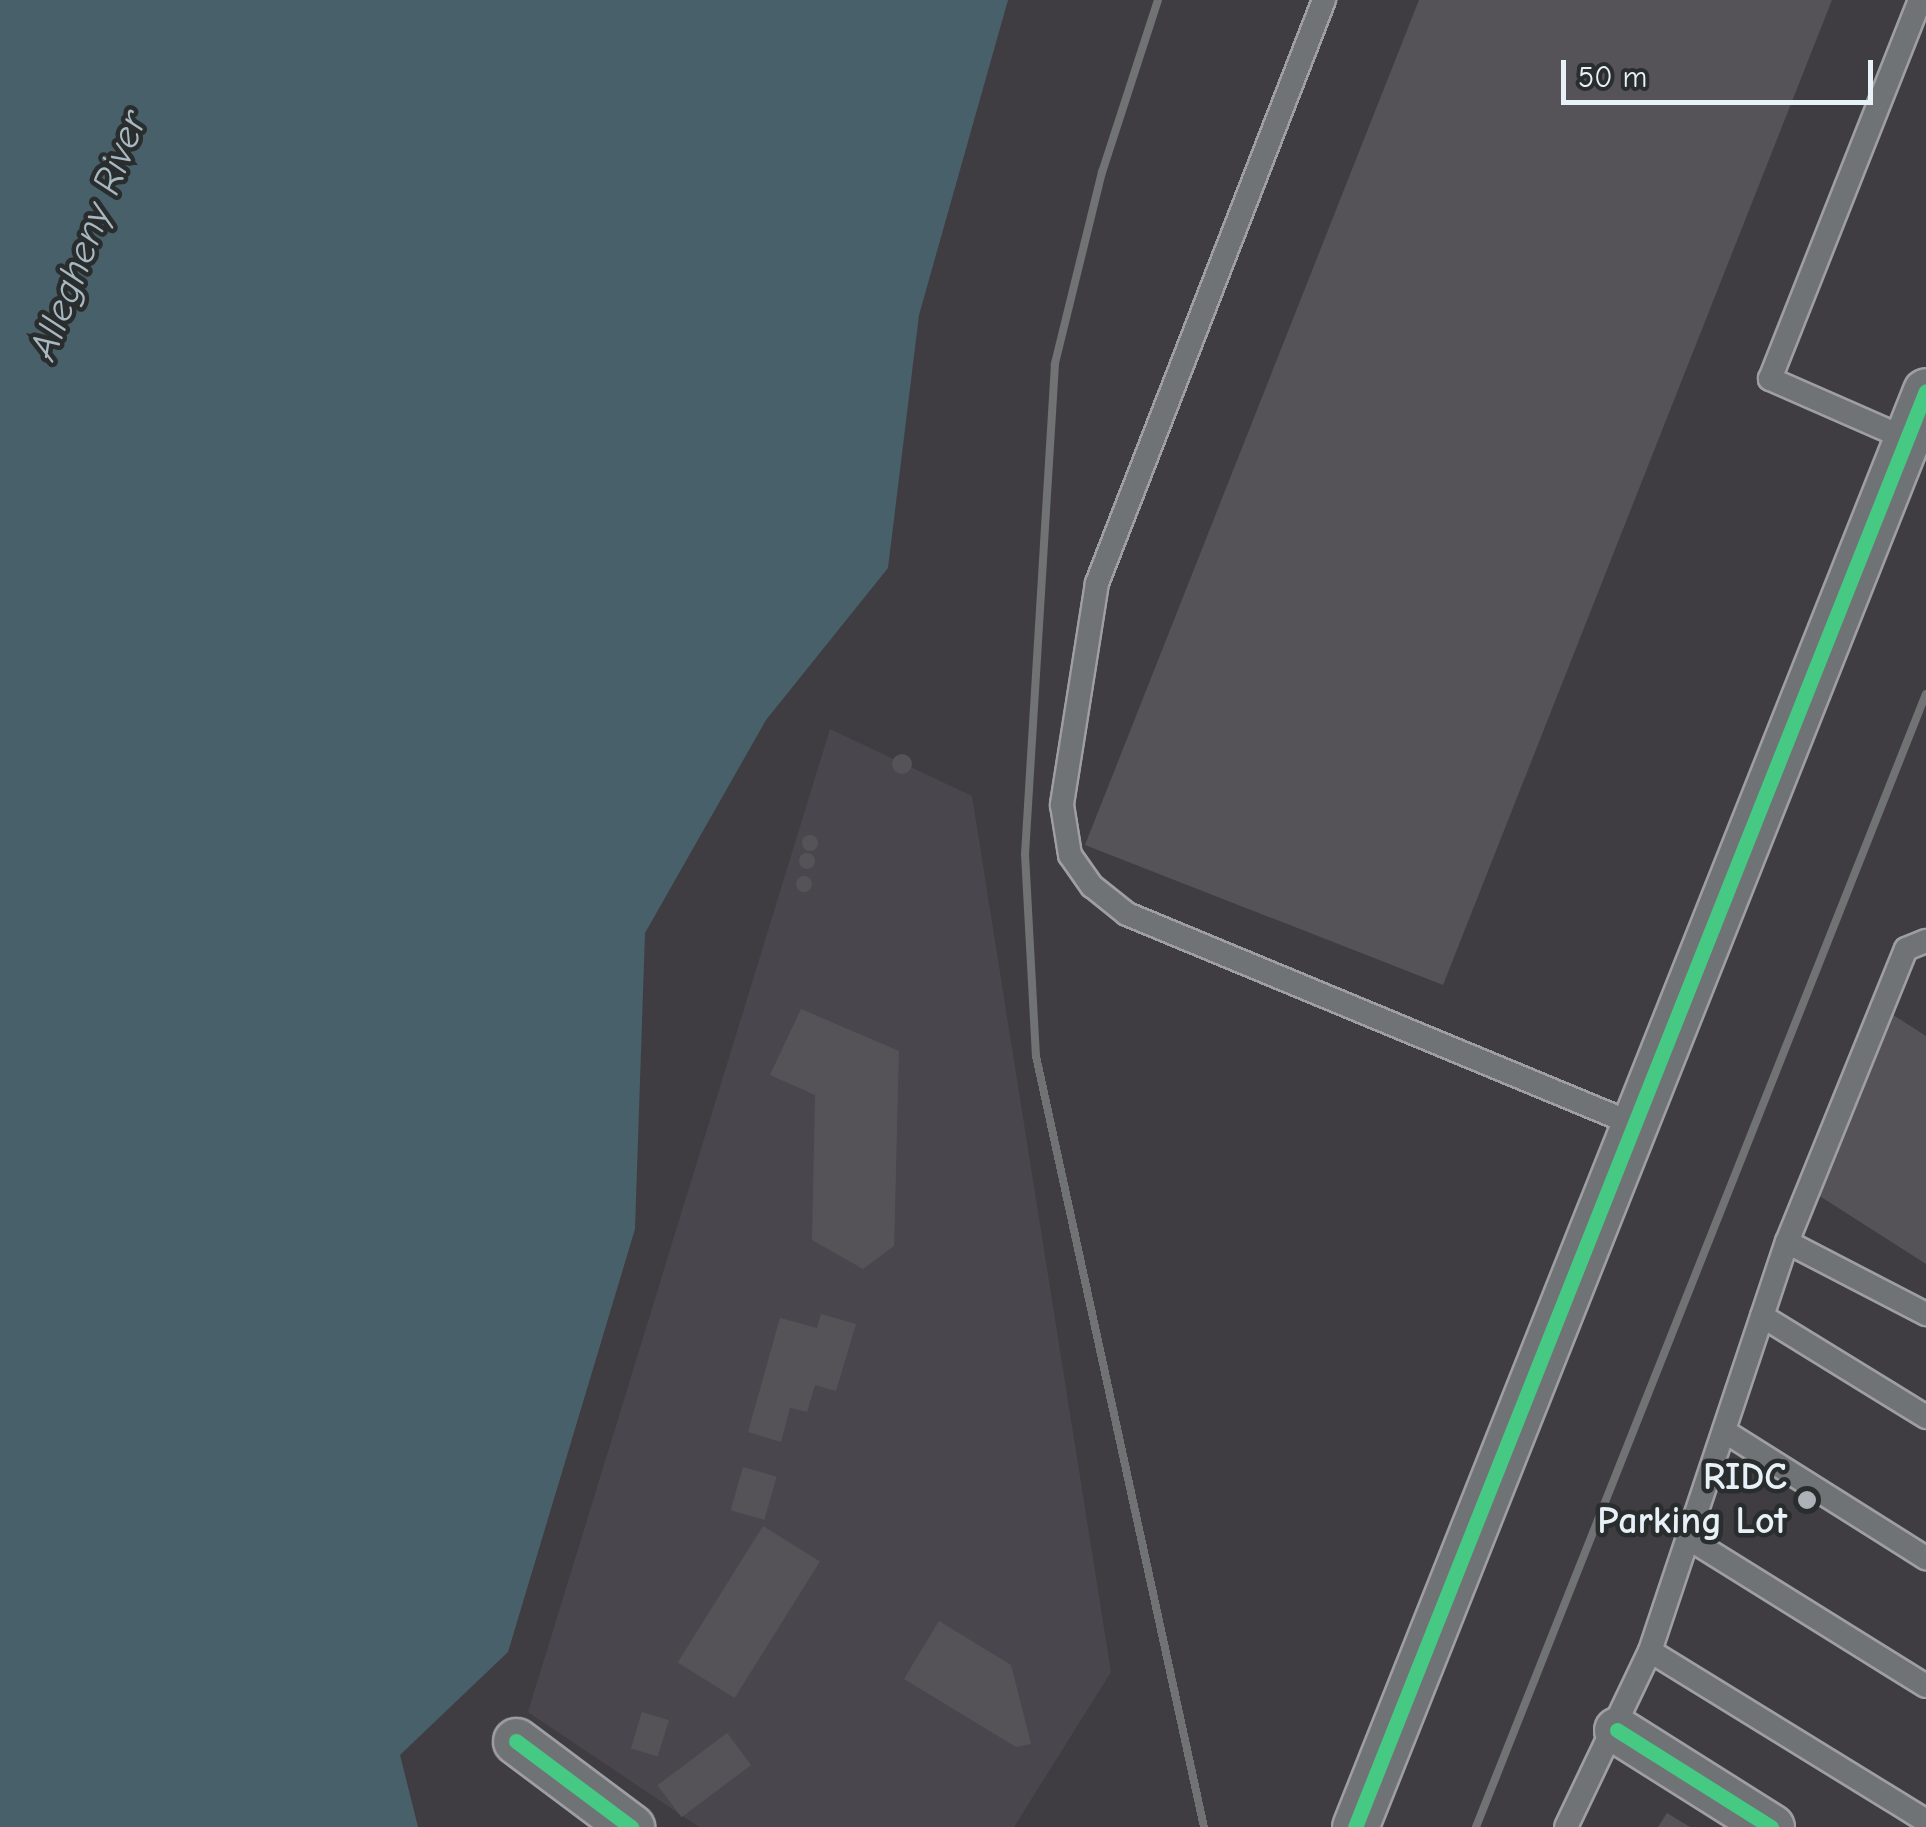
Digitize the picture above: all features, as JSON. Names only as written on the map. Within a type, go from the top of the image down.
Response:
[{"type":"street","points":[[1355,1827],[1638,1126],[1926,392]]},
{"type":"street","points":[[1617,1730],[1771,1827]]},
{"type":"street","points":[[516,1741],[631,1827]]},
{"type":"lane","points":[[1324,0],[1097,583],[1062,805],[1070,855],[1092,886],[1127,914],[1638,1126]]},
{"type":"lane","points":[[1907,439],[1770,379],[1920,0]]},
{"type":"lane","points":[[1566,1827],[1617,1730],[1650,1651],[1787,1242],[1906,948],[1926,940]]},
{"type":"lane","points":[[1787,1242],[1926,1314]]},
{"type":"lane","points":[[1762,1316],[1926,1417]]},
{"type":"lane","points":[[1724,1432],[1926,1558]]},
{"type":"lane","points":[[1688,1538],[1926,1686]]},
{"type":"lane","points":[[1650,1651],[1926,1821]]},
{"type":"shaded area","points":[[830,729],[972,796],[1111,1672],[1014,1827],[699,1827],[528,1712]]},
{"type":"water","name":"Allegheny River","points":[[0,0],[1008,0],[919,315],[888,568],[766,720],[645,933],[635,1229],[508,1652],[400,1755],[418,1827],[0,1827]]},
{"type":"building","points":[[1419,0],[1832,0],[1443,985],[1085,845]]},
{"type":"building","points":[[902,754],[912,764],[902,774],[892,764]]},
{"type":"building","points":[[810,835],[818,843],[810,851],[802,843]]},
{"type":"building","points":[[807,853],[815,861],[807,869],[799,861]]},
{"type":"building","points":[[804,876],[812,884],[804,892],[796,884]]},
{"type":"building","points":[[801,1009],[899,1051],[894,1246],[863,1269],[812,1240],[815,1095],[770,1075]]},
{"type":"building","points":[[1890,1013],[1926,1036],[1926,1264],[1818,1195]]},
{"type":"building","points":[[821,1314],[856,1324],[836,1391],[815,1385],[807,1412],[790,1408],[781,1442],[748,1432],[780,1318],[817,1328]]},
{"type":"building","points":[[743,1467],[777,1477],[764,1520],[731,1510]]},
{"type":"building","points":[[763,1526],[820,1562],[735,1698],[678,1663]]},
{"type":"building","points":[[939,1621],[1011,1665],[1031,1744],[1016,1747],[904,1679]]},
{"type":"building","points":[[642,1712],[669,1720],[658,1757],[631,1748]]},
{"type":"building","points":[[727,1733],[751,1765],[682,1817],[658,1785]]},
{"type":"building","points":[[1667,1813],[1690,1827],[1658,1827]]},
{"type":"railway","points":[[1158,0],[1102,172],[1055,364],[1025,854],[1036,1056],[1204,1827]]},
{"type":"railway","points":[[1476,1827],[1926,694]]},
{"type":"cycle path","points":[[1355,1827],[1926,391]]},
{"type":"cycle path","points":[[1617,1730],[1771,1827]]},
{"type":"cycle path","points":[[516,1741],[631,1827]]},
{"type":"place","name":"RIDC Parking Lot","points":[[1807,1500]]}]
